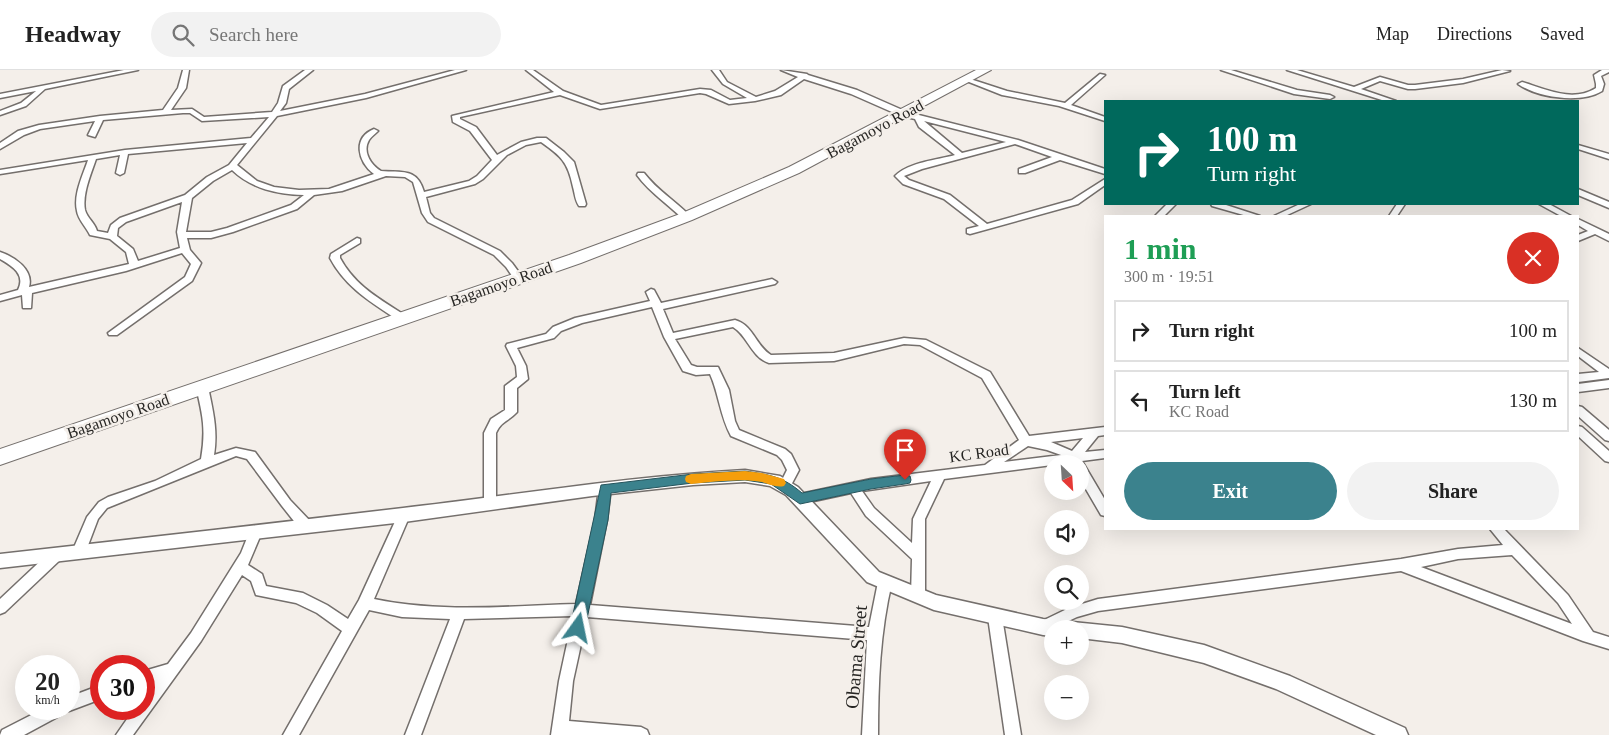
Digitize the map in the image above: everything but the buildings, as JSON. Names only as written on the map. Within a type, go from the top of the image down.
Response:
[{"type":"highway","name":"Bagamoyo Road","points":[[0,457],[686,218],[911,116],[986,70]]},
{"type":"street","points":[[0,96],[135,70]]},
{"type":"street","points":[[166,112],[182,88],[186,70]]},
{"type":"street","points":[[113,237],[113,228],[119,222],[188,197],[210,179],[233,166],[233,163],[282,103],[286,88],[298,77],[310,70]]},
{"type":"street","points":[[0,147],[25,130],[100,118],[166,112],[192,111],[199,118],[207,119],[274,114],[366,96],[463,70]]},
{"type":"street","points":[[529,70],[560,93],[600,107],[700,91],[708,92],[729,102],[755,99],[778,93],[805,75]]},
{"type":"street","points":[[715,70],[725,83],[755,99]]},
{"type":"street","points":[[784,70],[805,75],[854,92],[911,116],[1016,142],[1104,172]]},
{"type":"street","points":[[1224,70],[1294,92],[1329,99],[1341,86]]},
{"type":"street","points":[[1290,70],[1389,100]]},
{"type":"street","points":[[1522,84],[1555,93],[1583,97],[1599,88],[1600,84],[1597,75],[1607,70]]},
{"type":"street","points":[[1354,90],[1380,79],[1408,87],[1415,87],[1463,81],[1507,71]]},
{"type":"street","points":[[1067,106],[1102,75]]},
{"type":"street","points":[[967,80],[1005,93],[1067,106],[1104,119]]},
{"type":"street","points":[[0,113],[19,109],[31,101],[42,89]]},
{"type":"street","points":[[496,160],[473,130],[456,120],[456,117],[560,93]]},
{"type":"street","points":[[911,116],[961,156]]},
{"type":"street","points":[[92,135],[100,118]]},
{"type":"street","points":[[374,131],[364,141],[363,151],[369,167],[382,175]]},
{"type":"street","points":[[0,172],[126,152],[253,140]]},
{"type":"street","points":[[421,195],[478,179],[496,160],[525,143],[543,140],[566,155],[577,183],[578,198],[582,204]]},
{"type":"street","points":[[986,227],[947,197],[906,182],[899,176],[904,172],[1016,142]]},
{"type":"street","points":[[1579,147],[1609,158]]},
{"type":"street","points":[[120,173],[126,152]]},
{"type":"street","points":[[94,157],[82,196],[83,216],[90,222],[94,233],[113,237],[130,249],[134,256],[134,266]]},
{"type":"street","points":[[1022,171],[1059,157]]},
{"type":"street","points":[[233,166],[247,180],[258,185],[313,192],[330,192],[382,175],[404,174],[417,180],[426,213],[431,220],[497,253],[518,278]]},
{"type":"street","points":[[641,176],[652,188],[670,201],[686,218]]},
{"type":"street","points":[[970,231],[1075,202],[1104,182]]},
{"type":"street","points":[[182,235],[204,235],[230,230],[294,207],[313,192]]},
{"type":"street","points":[[1579,192],[1609,205]]},
{"type":"street","points":[[113,333],[170,294],[191,276],[196,263],[189,258],[182,235],[182,224],[188,197]]},
{"type":"street","points":[[1160,215],[1171,205]]},
{"type":"street","points":[[1218,205],[1253,215]]},
{"type":"street","points":[[1280,215],[1302,205]]},
{"type":"street","points":[[1545,205],[1565,215]]},
{"type":"street","points":[[1579,223],[1609,238]]},
{"type":"street","points":[[1579,238],[1595,231]]},
{"type":"street","points":[[357,241],[336,254],[334,258],[340,270],[354,286],[402,318]]},
{"type":"street","points":[[0,298],[134,266],[186,249]]},
{"type":"street","points":[[0,255],[17,264],[22,270],[26,279],[24,292],[27,306]]},
{"type":"street","points":[[490,504],[490,433],[498,420],[511,412],[511,386],[523,379],[524,374],[511,346],[550,336],[557,329],[579,320],[655,301],[772,282]]},
{"type":"street","points":[[655,301],[669,337],[687,368],[691,370],[714,370],[723,390],[729,421],[735,434],[781,452],[786,457],[793,470],[785,486]]},
{"type":"street","points":[[669,337],[735,323],[748,334],[762,355],[769,359],[834,357],[904,341],[922,342],[986,375],[1026,441],[1044,444],[1063,455]]},
{"type":"street","points":[[1579,352],[1609,374]]},
{"type":"street","points":[[1579,378],[1609,374]]},
{"type":"street","points":[[1591,376],[1606,385]]},
{"type":"street","points":[[1579,388],[1606,385]]},
{"type":"street","points":[[202,387],[210,421],[211,437],[207,462]]},
{"type":"street","points":[[1579,411],[1609,437]]},
{"type":"street","points":[[1579,431],[1609,458]]},
{"type":"street","points":[[986,468],[1026,441],[1100,432]]},
{"type":"street","points":[[1083,455],[1100,432]]},
{"type":"street","points":[[79,552],[93,517],[104,505],[112,500],[159,484],[207,462],[236,452],[251,455],[286,503],[306,526]]},
{"type":"street","name":"KC Road","points":[[1089,459],[1104,454]]},
{"type":"street","name":"KC Road","points":[[800,499],[854,488],[986,468],[1044,465]]},
{"type":"street","points":[[0,562],[404,515],[605,488],[745,476],[774,480],[785,486],[800,499],[873,577],[934,602],[995,617],[1043,626],[1074,612],[1098,605],[1402,565],[1458,554],[1514,549]]},
{"type":"street","points":[[918,596],[920,513],[939,476]]},
{"type":"street","points":[[1089,484],[1104,509]]},
{"type":"street","points":[[605,488],[601,520],[566,680],[560,731],[641,735]]},
{"type":"street","points":[[854,488],[870,512],[918,556]]},
{"type":"street","points":[[292,735],[365,603],[404,515]]},
{"type":"street","points":[[1497,530],[1563,599],[1588,637]]},
{"type":"street","points":[[155,691],[196,638],[247,555],[256,532]]},
{"type":"street","points":[[0,608],[56,556]]},
{"type":"street","points":[[1402,565],[1588,637],[1609,643]]},
{"type":"street","points":[[238,569],[246,570],[257,578],[261,591],[298,598],[322,610],[351,629]]},
{"type":"street","name":"Obama Street","points":[[870,735],[875,634],[879,605],[885,582]]},
{"type":"street","points":[[365,603],[402,611],[581,610],[875,634]]},
{"type":"street","points":[[413,735],[459,612]]},
{"type":"street","points":[[995,617],[1013,735]]},
{"type":"street","points":[[1089,631],[1193,649],[1265,674],[1371,729],[1398,735]]},
{"type":"street","points":[[155,675],[170,670]]},
{"type":"street","points":[[8,735],[37,720]]},
{"type":"street","points":[[124,735],[135,720]]},
{"type":"slow traffic","points":[[691,479],[745,476],[774,480],[780,483]]},
{"type":"route","points":[[578,628],[595,552],[605,488],[745,476],[774,480],[792,491],[800,499],[871,484],[905,480]]}]
